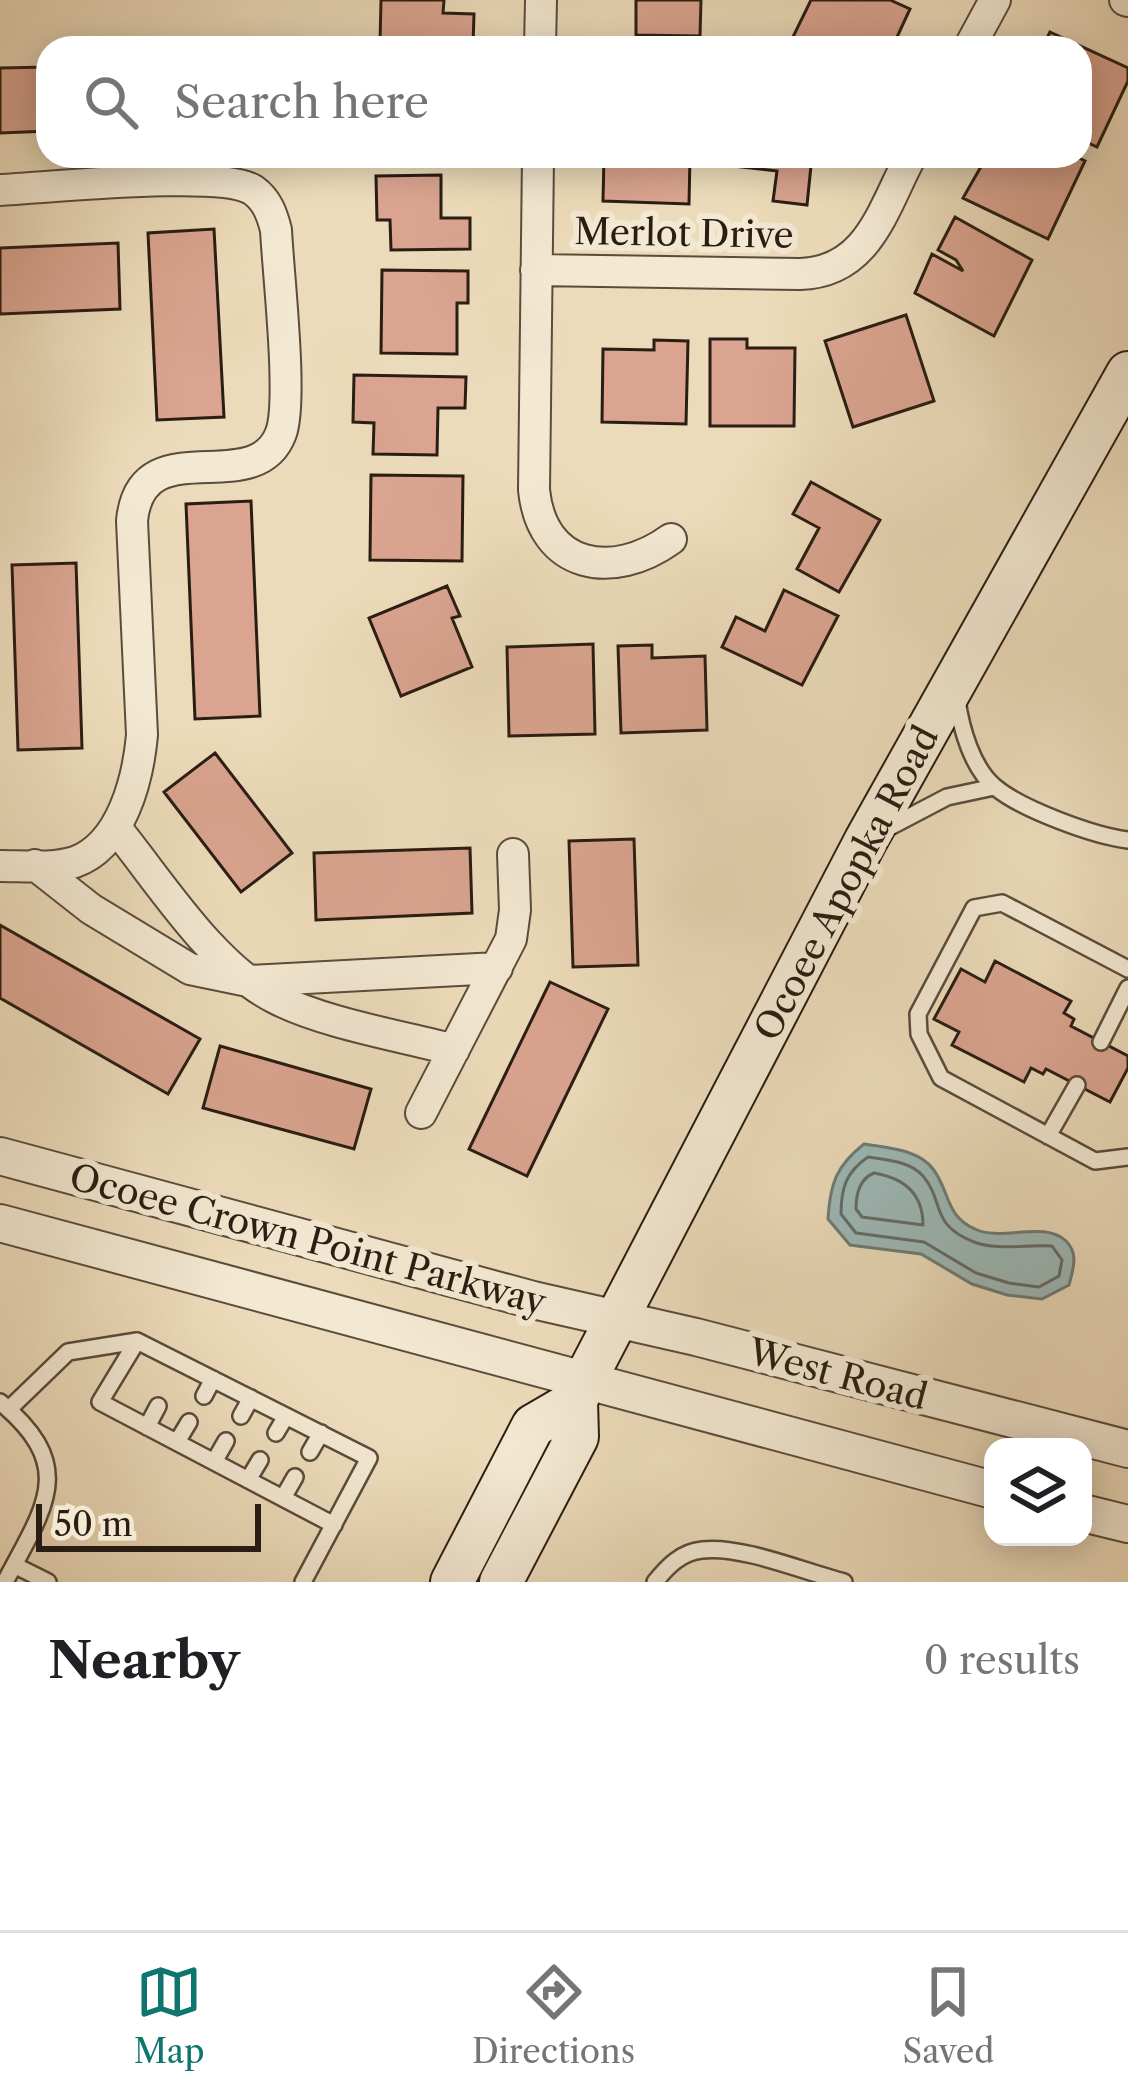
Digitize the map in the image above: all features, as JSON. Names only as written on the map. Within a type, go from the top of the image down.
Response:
[{"type":"main road","name":"Ocoee Apopka Road","points":[[501,1582],[577,1437],[581,1390],[618,1318],[866,840],[1128,373]]},
{"type":"main road","name":"Ocoee Apopka Road","points":[[452,1582],[533,1426],[581,1390]]},
{"type":"street","points":[[540,36],[541,0]]},
{"type":"street","points":[[975,36],[994,0]]},
{"type":"street","points":[[538,168],[534,490],[543,532],[555,546],[594,561],[637,558],[671,539]]},
{"type":"street","name":"Merlot Drive","points":[[536,270],[830,271],[855,256],[865,243],[905,168]]},
{"type":"street","points":[[0,190],[223,181],[254,191],[265,202],[276,230],[284,405],[280,436],[272,449],[246,464],[183,468],[154,477],[133,508],[142,735],[116,827],[106,842],[76,861],[0,866]]},
{"type":"street","points":[[116,827],[219,954],[248,981],[292,1006],[454,1050]]},
{"type":"street","points":[[422,1113],[497,968],[514,925],[513,854]]},
{"type":"street","points":[[34,865],[91,909],[190,969],[248,981],[497,968]]},
{"type":"street","name":"Ocoee Crown Point Parkway","points":[[0,1156],[512,1294],[618,1318]]},
{"type":"street","name":"Ocoee Crown Point Parkway","points":[[0,1223],[581,1390]]},
{"type":"street","name":"West Road","points":[[618,1318],[1128,1449]]},
{"type":"street","name":"West Road","points":[[581,1390],[984,1488]]},
{"type":"street","points":[[1092,1516],[1128,1524]]},
{"type":"lane","points":[[954,679],[960,724],[994,787],[1063,823],[1101,837],[1128,839]]},
{"type":"lane","points":[[866,840],[947,797],[994,787]]},
{"type":"lane","points":[[1128,969],[1002,903],[974,908],[918,1014],[919,1034],[941,1078],[1095,1161],[1128,1157]]},
{"type":"lane","points":[[1101,1042],[1128,988]]},
{"type":"lane","points":[[1048,1136],[1077,1085]]},
{"type":"lane","points":[[137,1341],[100,1402],[334,1525]]},
{"type":"lane","points":[[4,1582],[39,1517],[48,1484],[45,1453],[27,1425],[4,1405],[68,1352],[137,1341],[179,1372],[213,1379],[369,1457],[303,1582]]},
{"type":"lane","points":[[204,1396],[213,1379]]},
{"type":"lane","points":[[241,1416],[251,1398]]},
{"type":"lane","points":[[146,1427],[158,1406]]},
{"type":"lane","points":[[276,1432],[286,1416]]},
{"type":"lane","points":[[177,1442],[189,1422]]},
{"type":"lane","points":[[310,1451],[321,1433]]},
{"type":"lane","points":[[214,1462],[226,1441]]},
{"type":"lane","points":[[248,1480],[260,1460]]},
{"type":"lane","points":[[283,1498],[296,1478]]},
{"type":"lane","points":[[655,1582],[677,1558],[700,1550],[727,1551],[844,1582]]},
{"type":"lane","points":[[14,1564],[48,1582]]},
{"type":"water","points":[[864,1144],[902,1150],[927,1162],[958,1217],[975,1229],[1046,1232],[1066,1241],[1074,1256],[1069,1285],[1042,1299],[1007,1295],[972,1284],[921,1254],[850,1245],[828,1219],[829,1207],[841,1168]]},
{"type":"building","points":[[381,0],[444,0],[443,13],[474,14],[473,36],[380,36]]},
{"type":"building","points":[[636,0],[701,0],[700,36],[636,35]]},
{"type":"building","points":[[811,0],[890,0],[910,9],[898,36],[793,36]]},
{"type":"building","points":[[1092,51],[1128,68],[1128,81],[1097,147],[1092,145]]},
{"type":"building","points":[[36,67],[36,132],[0,133],[0,68]]},
{"type":"building","points":[[604,168],[690,168],[689,204],[603,201]]},
{"type":"building","points":[[750,168],[811,168],[807,205],[773,201],[777,171]]},
{"type":"building","points":[[980,168],[1082,168],[1048,239],[963,198]]},
{"type":"building","points":[[441,175],[441,218],[470,218],[470,249],[391,250],[390,220],[377,220],[376,176]]},
{"type":"building","points":[[955,217],[1032,260],[994,336],[915,293],[932,254],[963,271],[956,260],[938,250]]},
{"type":"building","points":[[214,229],[224,417],[157,420],[148,233]]},
{"type":"building","points":[[118,243],[120,309],[0,314],[0,248]]},
{"type":"building","points":[[382,270],[468,271],[468,303],[457,303],[457,354],[381,353]]},
{"type":"building","points":[[906,315],[934,401],[853,427],[825,341]]},
{"type":"building","points":[[710,339],[747,339],[747,348],[795,348],[794,426],[710,426]]},
{"type":"building","points":[[654,340],[688,341],[686,424],[602,422],[603,349],[654,350]]},
{"type":"building","points":[[354,375],[466,377],[465,408],[438,408],[437,455],[373,454],[374,423],[353,422]]},
{"type":"building","points":[[371,475],[463,476],[462,561],[370,560]]},
{"type":"building","points":[[811,482],[880,520],[839,592],[797,569],[819,528],[793,514]]},
{"type":"building","points":[[251,501],[260,716],[195,719],[186,504]]},
{"type":"building","points":[[76,563],[82,748],[18,750],[12,565]]},
{"type":"building","points":[[447,586],[460,616],[452,618],[472,667],[401,696],[369,618]]},
{"type":"building","points":[[784,590],[838,616],[802,685],[722,647],[736,617],[765,631]]},
{"type":"building","points":[[593,644],[595,734],[509,736],[507,647]]},
{"type":"building","points":[[652,645],[652,658],[705,656],[707,730],[621,733],[618,646]]},
{"type":"building","points":[[215,753],[292,853],[241,892],[164,792]]},
{"type":"building","points":[[634,839],[638,965],[573,967],[569,841]]},
{"type":"building","points":[[470,848],[472,913],[316,920],[314,853]]},
{"type":"building","points":[[0,925],[200,1039],[168,1094],[0,998]]},
{"type":"building","points":[[995,961],[1071,1001],[1064,1013],[1074,1019],[1071,1026],[1128,1056],[1128,1068],[1110,1102],[1046,1069],[1043,1074],[1031,1068],[1024,1082],[952,1045],[959,1032],[934,1019],[961,969],[985,982]]},
{"type":"building","points":[[550,982],[608,1009],[527,1176],[469,1149]]},
{"type":"building","points":[[220,1046],[371,1089],[354,1149],[203,1108]]}]
